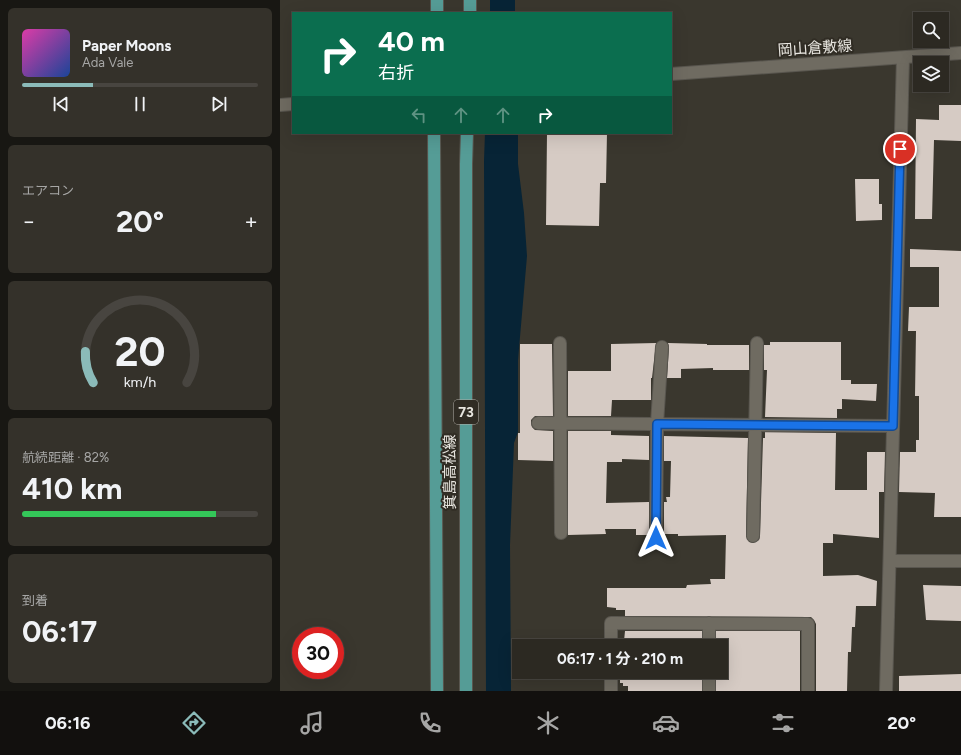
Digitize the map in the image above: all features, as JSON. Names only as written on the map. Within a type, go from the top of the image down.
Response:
[{"type":"main road","points":[[437,0],[437,12]]},
{"type":"main road","points":[[470,0],[470,12]]},
{"type":"main road","name":"箕島高松線","points":[[434,134],[437,691]]},
{"type":"main road","name":"箕島高松線","points":[[466,691],[467,134]]},
{"type":"street","name":"岡山倉敷線","points":[[672,74],[961,53]]},
{"type":"street","points":[[886,691],[903,58]]},
{"type":"street","points":[[280,105],[292,104]]},
{"type":"street","points":[[560,343],[561,533]]},
{"type":"street","points":[[753,536],[758,343]]},
{"type":"street","points":[[656,538],[657,424],[662,347]]},
{"type":"street","points":[[538,423],[893,426]]},
{"type":"street","points":[[890,561],[961,560]]},
{"type":"street","points":[[611,639],[611,623],[808,624],[808,691]]},
{"type":"street","points":[[709,624],[709,639]]},
{"type":"street","points":[[611,679],[611,691]]},
{"type":"street","points":[[709,679],[709,691]]},
{"type":"water","points":[[490,0],[515,0],[515,12],[490,12]]},
{"type":"water","points":[[485,134],[518,134],[518,164],[524,213],[527,256],[518,360],[518,432],[514,443],[510,545],[511,691],[486,691]]},
{"type":"building","points":[[939,105],[961,105],[961,141],[934,140],[932,219],[915,219],[916,119],[939,120]]},
{"type":"building","points":[[547,134],[607,134],[606,183],[600,183],[599,226],[546,225]]},
{"type":"building","points":[[855,179],[879,179],[879,204],[882,204],[882,220],[856,221]]},
{"type":"building","points":[[910,249],[961,251],[961,517],[934,517],[935,493],[899,492],[900,452],[916,452],[916,440],[919,440],[919,396],[915,396],[916,331],[908,331],[909,307],[939,307],[939,267],[910,267]]},
{"type":"building","points":[[770,342],[841,342],[841,380],[851,380],[851,384],[877,384],[876,401],[842,399],[842,409],[837,409],[837,418],[765,417],[767,370],[764,370],[764,345],[770,345]]},
{"type":"building","points":[[656,343],[651,378],[651,400],[612,400],[611,416],[568,416],[568,371],[611,371],[611,344]]},
{"type":"building","points":[[668,343],[749,345],[749,370],[713,370],[713,368],[681,369],[681,378],[667,378]]},
{"type":"building","points":[[520,344],[552,344],[553,416],[535,416],[531,420],[531,423],[535,430],[553,431],[553,461],[518,460],[518,433],[520,433]]},
{"type":"building","points":[[568,431],[611,431],[611,435],[649,436],[649,460],[622,459],[622,462],[607,462],[606,503],[649,502],[649,535],[636,535],[636,529],[605,529],[606,534],[568,535]]},
{"type":"building","points":[[765,432],[836,433],[835,490],[867,490],[867,452],[885,452],[884,492],[879,492],[879,538],[833,534],[833,543],[823,543],[823,576],[858,575],[877,581],[876,606],[856,606],[855,627],[852,627],[851,652],[848,652],[847,691],[816,691],[816,624],[811,617],[625,616],[625,610],[616,610],[616,608],[607,607],[607,588],[686,588],[687,585],[711,584],[710,579],[725,579],[726,535],[678,536],[678,534],[664,534],[664,502],[667,502],[666,497],[670,497],[671,461],[664,461],[664,436],[748,438],[746,536],[749,542],[753,543],[759,540],[760,536],[763,438],[765,438]]},
{"type":"building","points":[[923,585],[961,586],[961,621],[926,620]]},
{"type":"building","points":[[625,631],[702,631],[702,639],[624,639]]},
{"type":"building","points":[[716,631],[800,631],[800,691],[716,691],[716,679],[728,679],[728,639],[716,639]]},
{"type":"building","points":[[961,674],[961,691],[899,691],[899,676]]},
{"type":"building","points":[[620,679],[702,679],[702,691],[628,691],[628,686],[623,686],[623,683],[620,683]]},
{"type":"route","points":[[656,538],[657,424],[893,426],[900,149]]}]
